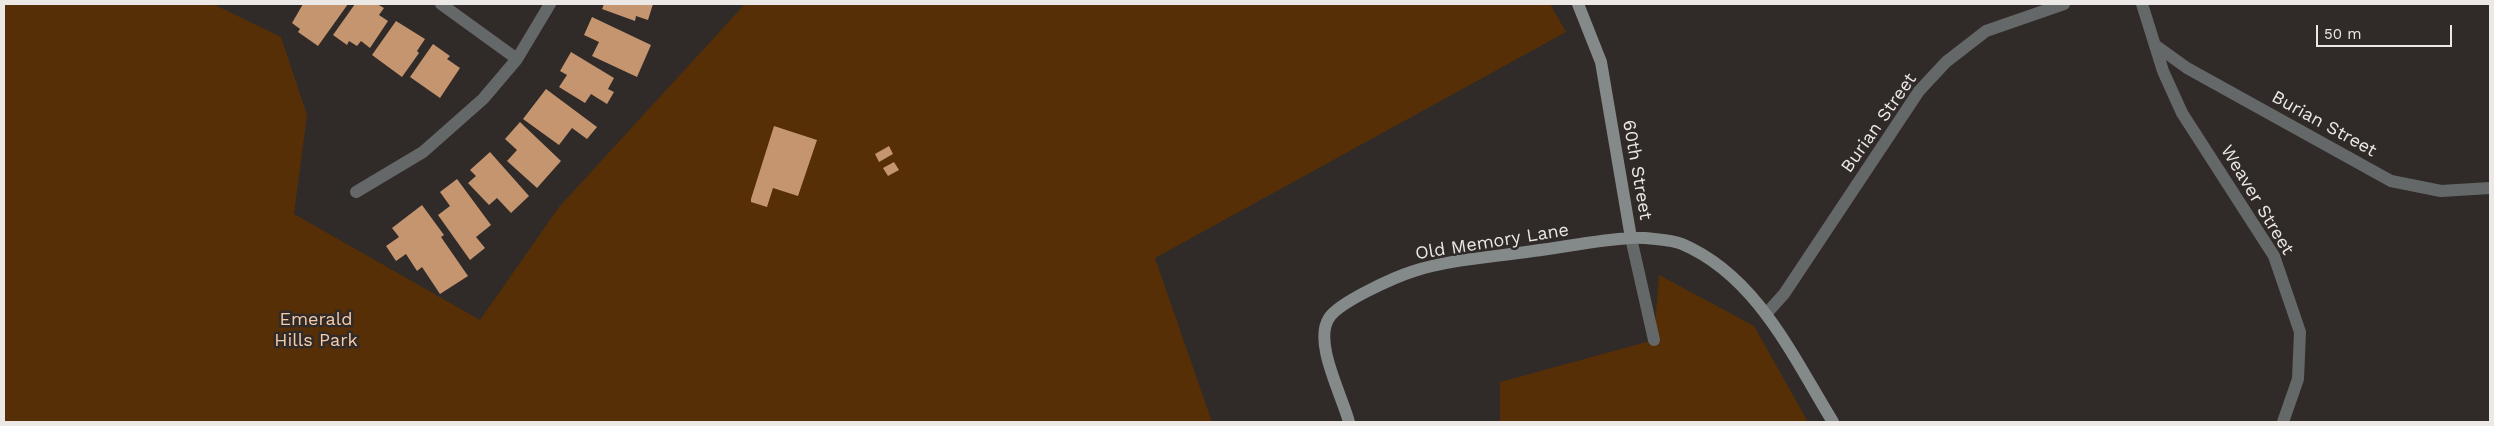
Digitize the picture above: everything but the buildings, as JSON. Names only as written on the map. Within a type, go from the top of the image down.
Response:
[{"type":"street","points":[[441,4],[517,59]]},
{"type":"street","points":[[356,192],[423,152],[483,99],[517,59],[550,4]]},
{"type":"street","name":"60th Street","points":[[1578,4],[1601,62],[1631,238],[1681,244],[1712,261],[1741,284],[1766,314],[1833,422]]},
{"type":"street","name":"Burian Street","points":[[1766,314],[1784,294],[1919,91],[1946,62],[1986,31],[2064,4]]},
{"type":"street","name":"Weaver Street","points":[[2142,4],[2162,71],[2182,113],[2274,256],[2300,332],[2298,379],[2283,422]]},
{"type":"street","name":"Burian Street","points":[[2155,45],[2187,68],[2391,181],[2442,191],[2490,188]]},
{"type":"street","points":[[1631,238],[1654,340]]},
{"type":"street","name":"Old Memory Lane","points":[[1349,422],[1343,399],[1323,349],[1325,329],[1329,318],[1340,307],[1414,271],[1448,263],[1631,238]]},
{"type":"green space","name":"Emerald Hills Park","points":[[4,4],[213,4],[281,37],[307,115],[294,214],[480,320],[559,207],[745,4],[1550,4],[1566,32],[1155,258],[1212,422],[4,422]]},
{"type":"green space","points":[[1659,275],[1754,326],[1808,422],[1500,422],[1500,382],[1654,340]]}]
